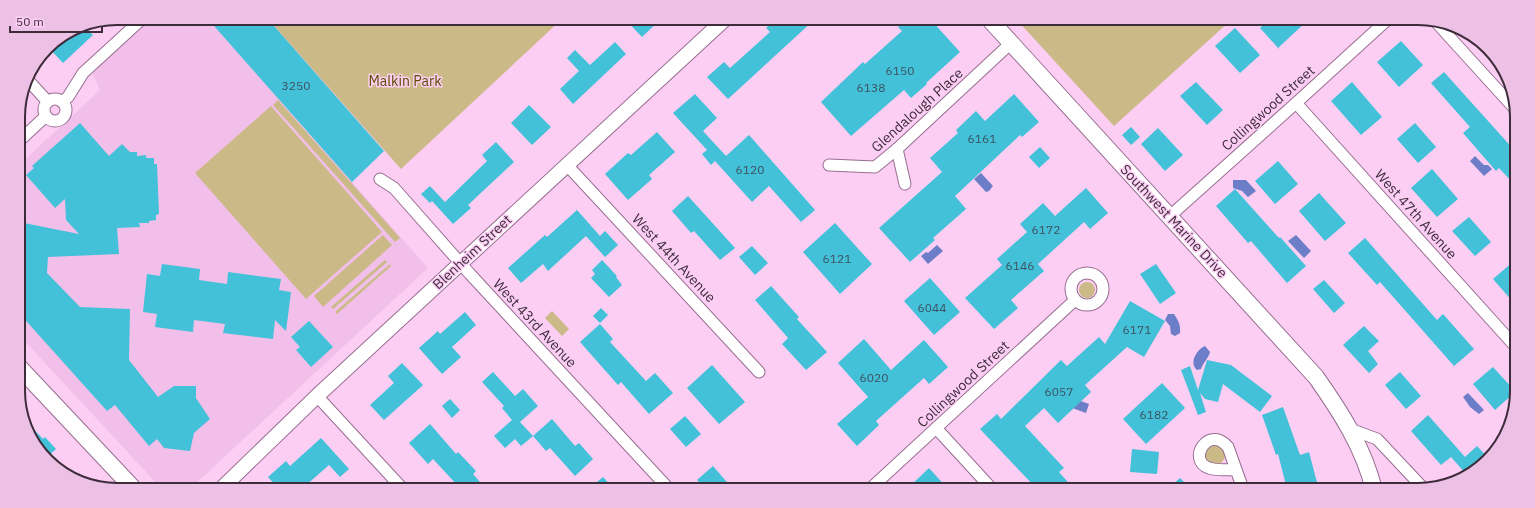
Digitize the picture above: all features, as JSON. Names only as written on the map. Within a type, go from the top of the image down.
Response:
[{"type":"main road","name":"Southwest Marine Drive","points":[[995,25],[1316,376],[1350,429],[1372,483]]},
{"type":"main road","points":[[25,373],[128,483]]},
{"type":"street","points":[[62,102],[68,97],[83,73],[135,25]]},
{"type":"street","name":"Blenheim Street","points":[[227,483],[317,396],[566,164],[719,25]]},
{"type":"street","name":"Collingwood Street","points":[[1170,216],[1382,25]]},
{"type":"street","points":[[1441,28],[1508,102]]},
{"type":"street","name":"Glendalough Place","points":[[829,164],[875,168],[1012,43]]},
{"type":"street","points":[[31,84],[48,102]]},
{"type":"street","points":[[55,99],[62,102],[66,110],[62,118],[54,121],[46,116],[44,109],[48,102],[55,99]]},
{"type":"street","name":"West 47th Avenue","points":[[1296,103],[1510,341]]},
{"type":"street","points":[[25,136],[46,116]]},
{"type":"street","points":[[897,149],[905,184]]},
{"type":"street","name":"West 44th Avenue","points":[[566,164],[759,372]]},
{"type":"street","name":"West 43rd Avenue","points":[[380,179],[394,188],[460,263],[663,483]]},
{"type":"street","name":"Collingwood Street","points":[[876,483],[1075,300]]},
{"type":"street","points":[[317,396],[397,483]]},
{"type":"street","points":[[936,428],[986,483]]},
{"type":"street","points":[[1350,429],[1376,439],[1418,483]]},
{"type":"street","points":[[1235,470],[1240,483]]},
{"type":"shaded area","points":[[143,25],[213,25],[428,268],[196,483],[156,483],[25,341],[25,159],[100,90],[92,72]]},
{"type":"green space","name":"Malkin Park","points":[[273,25],[556,25],[401,169]]},
{"type":"green space","points":[[1022,25],[1226,25],[1114,126]]},
{"type":"green space","points":[[278,100],[400,238],[395,242],[273,105]]},
{"type":"green space","points":[[271,106],[382,232],[306,299],[195,173]]},
{"type":"green space","points":[[383,235],[392,245],[323,307],[314,296]]},
{"type":"green space","points":[[385,260],[387,262],[333,309],[331,307]]},
{"type":"green space","points":[[390,264],[391,266],[337,314],[335,312]]},
{"type":"green space","points":[[1087,282],[1093,284],[1095,290],[1093,296],[1087,298],[1081,296],[1079,290],[1081,284]]},
{"type":"green space","points":[[552,311],[569,329],[562,336],[545,318]]},
{"type":"green space","points":[[1215,445],[1222,448],[1225,455],[1222,462],[1215,465],[1208,462],[1205,455],[1208,448]]},
{"type":"water","points":[[1475,156],[1484,165],[1488,165],[1492,169],[1484,176],[1470,161]]},
{"type":"water","points":[[981,173],[993,186],[989,191],[986,192],[974,179]]},
{"type":"water","points":[[1233,180],[1246,180],[1256,191],[1248,197],[1242,191],[1233,188]]},
{"type":"water","points":[[1296,235],[1311,251],[1304,258],[1288,241]]},
{"type":"water","points":[[937,245],[943,251],[928,264],[921,256],[926,252],[928,253]]},
{"type":"water","points":[[1168,314],[1174,314],[1179,323],[1180,333],[1175,336],[1171,334],[1170,326],[1165,320]]},
{"type":"water","points":[[1205,346],[1210,352],[1201,369],[1197,370],[1194,364],[1196,354]]},
{"type":"water","points":[[1468,393],[1484,410],[1479,414],[1470,407],[1463,397]]},
{"type":"water","points":[[1070,397],[1089,404],[1086,413],[1067,406]]},
{"type":"building","points":[[213,25],[273,25],[384,151],[352,182]]},
{"type":"building","points":[[631,25],[655,25],[642,37]]},
{"type":"building","points":[[770,25],[809,25],[728,99],[707,77],[724,62],[730,68],[770,32],[766,28]]},
{"type":"building","points":[[900,25],[936,25],[960,52],[911,98],[904,90],[851,136],[821,102],[863,62],[865,64],[902,31],[898,27]]},
{"type":"building","points":[[1263,25],[1303,25],[1279,47],[1279,49],[1260,28]]},
{"type":"building","points":[[1235,28],[1260,55],[1240,73],[1215,46]]},
{"type":"building","points":[[88,30],[93,35],[63,63],[52,52],[66,40]]},
{"type":"building","points":[[1401,41],[1423,65],[1399,87],[1377,62]]},
{"type":"building","points":[[615,42],[626,54],[573,104],[560,89],[579,71],[567,58],[575,50],[590,65]]},
{"type":"building","points":[[1444,72],[1510,145],[1510,180],[1499,168],[1496,171],[1463,133],[1470,127],[1431,83]]},
{"type":"building","points":[[1196,82],[1223,110],[1207,125],[1180,96]]},
{"type":"building","points":[[1352,82],[1382,117],[1361,135],[1331,101]]},
{"type":"building","points":[[695,94],[717,118],[703,131],[726,156],[749,135],[815,210],[801,222],[769,186],[752,202],[715,161],[711,165],[702,154],[707,150],[673,113]]},
{"type":"building","points":[[1014,94],[1039,122],[1022,137],[1020,135],[955,196],[966,209],[933,238],[935,240],[910,262],[879,228],[942,172],[930,158],[958,133],[956,130],[976,111],[985,121]]},
{"type":"building","points":[[529,105],[551,127],[532,145],[511,123]]},
{"type":"building","points":[[80,123],[109,156],[122,144],[130,152],[137,152],[137,156],[146,155],[146,158],[154,158],[154,164],[157,164],[159,214],[156,215],[156,220],[149,221],[149,223],[139,223],[140,227],[117,228],[119,254],[48,257],[47,273],[80,307],[130,309],[129,360],[158,397],[174,386],[196,386],[196,398],[210,419],[194,433],[190,451],[164,448],[157,439],[149,446],[115,405],[107,411],[25,320],[25,223],[79,234],[66,220],[65,199],[55,208],[26,175],[34,168],[32,166]]},
{"type":"building","points":[[1415,123],[1436,147],[1418,163],[1397,139]]},
{"type":"building","points":[[1131,127],[1140,137],[1131,145],[1122,135]]},
{"type":"building","points":[[1158,128],[1183,155],[1165,171],[1141,144]]},
{"type":"building","points":[[657,132],[675,152],[649,175],[652,179],[628,200],[605,174],[628,153],[631,155]]},
{"type":"building","points":[[496,142],[514,162],[468,205],[471,208],[453,224],[432,201],[430,203],[421,194],[430,186],[445,202],[487,161],[482,155]]},
{"type":"building","points":[[1040,147],[1050,158],[1039,168],[1029,157]]},
{"type":"building","points":[[1278,161],[1298,184],[1275,204],[1255,181]]},
{"type":"building","points":[[1432,169],[1458,199],[1437,217],[1411,188]]},
{"type":"building","points":[[1086,188],[1108,213],[1090,229],[1084,222],[1038,264],[1044,271],[1011,300],[1018,308],[994,329],[965,298],[1002,265],[997,259],[1027,232],[1020,224],[1043,203],[1055,216]]},
{"type":"building","points":[[1235,189],[1306,266],[1287,283],[1251,241],[1248,243],[1216,206]]},
{"type":"building","points":[[1319,193],[1346,223],[1325,241],[1299,211]]},
{"type":"building","points":[[688,196],[735,248],[720,260],[694,231],[691,233],[672,211]]},
{"type":"building","points":[[577,210],[600,236],[605,231],[618,245],[605,257],[586,236],[548,271],[543,264],[521,283],[508,268],[545,235],[547,237]]},
{"type":"building","points":[[1469,217],[1491,242],[1475,256],[1452,231]]},
{"type":"building","points":[[835,223],[872,264],[840,294],[803,252]]},
{"type":"building","points":[[1365,238],[1437,320],[1443,314],[1474,349],[1454,366],[1380,282],[1377,285],[1348,253]]},
{"type":"building","points":[[752,246],[768,263],[755,275],[739,257]]},
{"type":"building","points":[[602,260],[617,276],[616,277],[622,285],[609,297],[591,278],[595,274],[592,270]]},
{"type":"building","points":[[162,264],[200,269],[199,280],[227,284],[228,272],[281,279],[279,290],[291,292],[286,331],[275,320],[273,339],[223,333],[225,324],[194,320],[193,332],[155,327],[157,314],[143,312],[147,274],[160,276]]},
{"type":"building","points":[[1156,264],[1176,293],[1160,304],[1140,274]]},
{"type":"building","points":[[1510,264],[1510,298],[1493,279]]},
{"type":"building","points":[[930,278],[960,312],[934,335],[904,301]]},
{"type":"building","points":[[1324,280],[1345,303],[1334,313],[1313,289]]},
{"type":"building","points":[[771,286],[799,317],[797,319],[827,352],[806,370],[782,344],[788,338],[755,300]]},
{"type":"building","points":[[1130,301],[1165,321],[1144,357],[1127,347],[1085,385],[1091,392],[1058,423],[1044,408],[1025,426],[1064,468],[1059,472],[1069,483],[1031,483],[980,429],[997,414],[1001,419],[1061,360],[1067,366],[1099,337],[1105,344]]},
{"type":"building","points":[[601,308],[608,315],[600,323],[593,316]]},
{"type":"building","points":[[465,312],[476,325],[452,347],[461,357],[442,374],[419,348],[438,331],[440,334]]},
{"type":"building","points":[[309,321],[333,347],[311,367],[296,350],[300,347],[291,337]]},
{"type":"building","points":[[600,324],[613,339],[610,342],[646,381],[655,373],[673,393],[649,414],[621,382],[618,385],[580,342]]},
{"type":"building","points":[[1364,326],[1379,341],[1368,351],[1378,364],[1369,373],[1343,345]]},
{"type":"building","points":[[864,339],[891,370],[924,340],[948,367],[929,384],[924,378],[876,421],[879,425],[857,446],[837,424],[868,397],[838,363]]},
{"type":"building","points":[[1207,360],[1231,365],[1272,396],[1260,412],[1223,384],[1218,402],[1205,399],[1200,393],[1206,412],[1198,415],[1181,370],[1190,366],[1198,390]]},
{"type":"building","points":[[402,363],[423,385],[384,420],[370,405],[394,383],[388,376]]},
{"type":"building","points":[[712,365],[745,402],[719,424],[687,388]]},
{"type":"building","points":[[1493,367],[1510,386],[1509,397],[1495,410],[1473,384]]},
{"type":"building","points":[[493,372],[515,396],[523,389],[538,406],[520,422],[533,436],[521,446],[515,439],[505,448],[494,436],[512,420],[502,408],[504,406],[482,382]]},
{"type":"building","points":[[1400,372],[1421,396],[1406,409],[1385,385]]},
{"type":"building","points":[[1162,383],[1185,408],[1146,444],[1123,419]]},
{"type":"building","points":[[450,399],[460,410],[452,418],[442,406]]},
{"type":"building","points":[[1283,407],[1300,455],[1309,452],[1317,483],[1285,483],[1278,454],[1276,455],[1262,415]]},
{"type":"building","points":[[1428,415],[1465,457],[1477,446],[1485,454],[1464,471],[1451,457],[1441,465],[1411,431]]},
{"type":"building","points":[[685,416],[701,434],[686,447],[670,429]]},
{"type":"building","points":[[552,419],[575,446],[579,443],[593,459],[575,476],[550,448],[546,451],[533,436]]},
{"type":"building","points":[[430,424],[456,454],[458,452],[476,471],[473,474],[481,483],[455,483],[433,459],[428,464],[409,443]]},
{"type":"building","points":[[33,428],[43,439],[45,437],[56,449],[50,454],[37,437]]},
{"type":"building","points":[[321,438],[349,469],[340,477],[329,465],[309,483],[273,483],[268,477],[286,461],[290,466]]},
{"type":"building","points":[[1132,449],[1159,452],[1157,474],[1130,472]]},
{"type":"building","points":[[713,466],[728,483],[700,483],[697,480]]},
{"type":"building","points":[[929,468],[943,483],[913,483]]},
{"type":"building","points":[[603,477],[608,483],[596,483]]},
{"type":"building","points":[[1180,478],[1185,483],[1174,483]]}]
